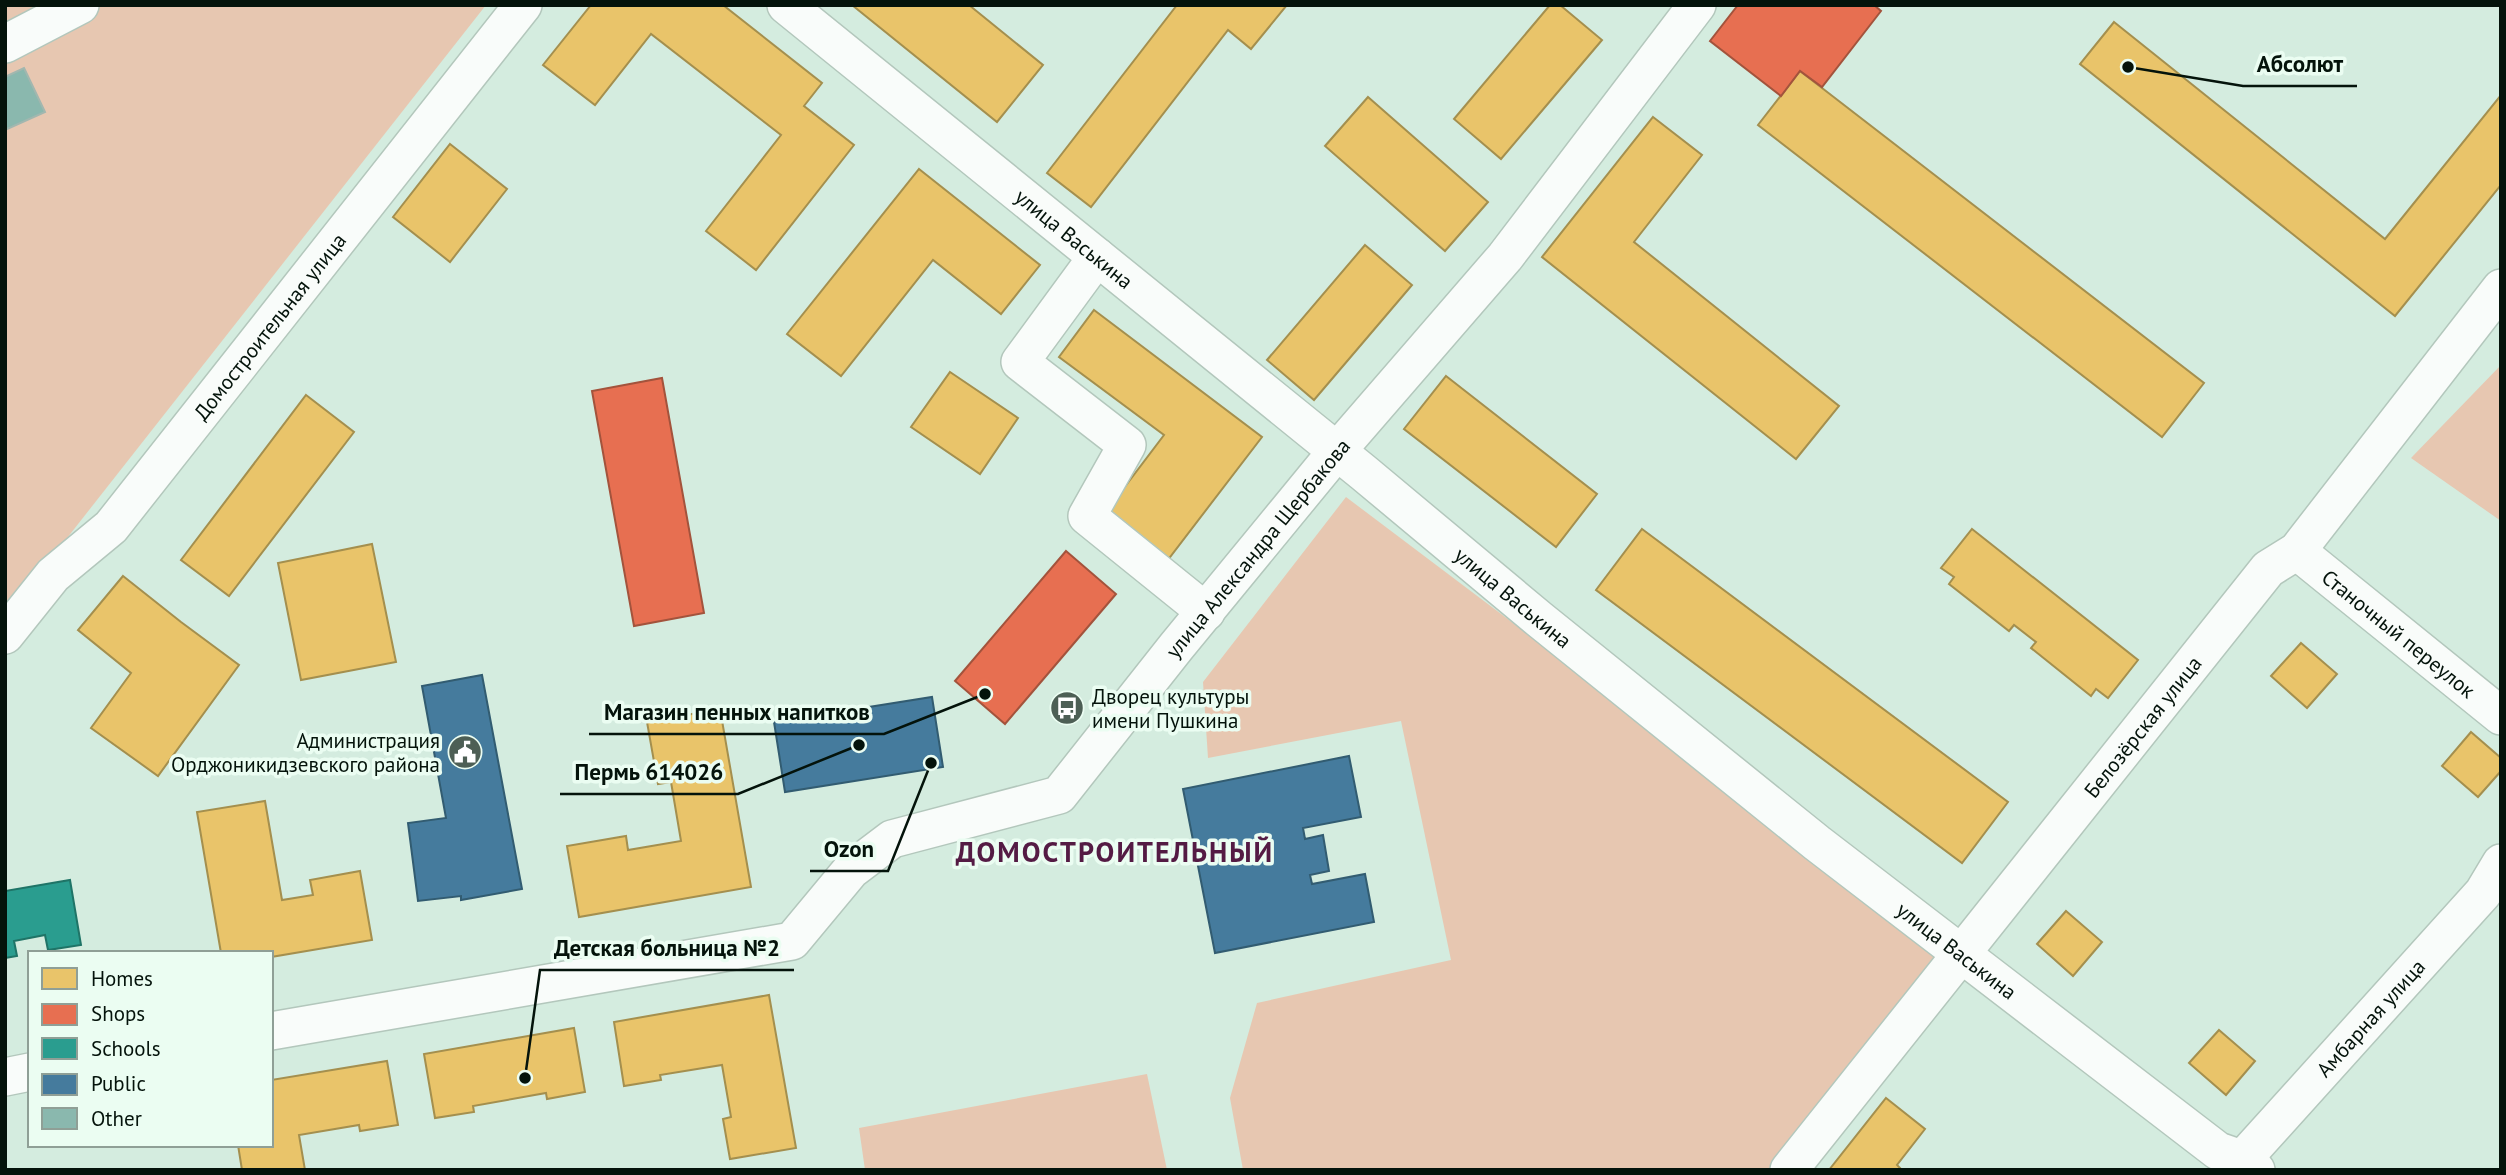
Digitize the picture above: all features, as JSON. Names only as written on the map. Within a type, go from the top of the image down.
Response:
[{"type":"street","points":[[5,44],[80,5]]},
{"type":"street","name":"Домостроительная улица","points":[[5,635],[52,575],[111,527],[523,5]]},
{"type":"street","name":"улица Васькина","points":[[786,5],[1806,835],[2218,1151],[2243,1166]]},
{"type":"street","name":"улица Александра Щербакова","points":[[273,1031],[792,941],[851,870],[892,839],[1059,795],[1336,450],[1505,257],[1697,5]]},
{"type":"street","points":[[1097,257],[1020,362],[1127,445],[1087,516],[1206,612]]},
{"type":"street","name":"Белозёрская улица","points":[[1789,1170],[2268,569],[2297,551],[2501,288]]},
{"type":"street","name":"Станочный переулок","points":[[2297,551],[2501,716]]},
{"type":"street","name":"Амбарная улица","points":[[2243,1166],[2483,893],[2501,863]]},
{"type":"street","points":[[5,1077],[28,1072]]},
{"type":"shaded area","points":[[5,5],[486,5],[5,617]]},
{"type":"shaded area","points":[[2501,365],[2501,521],[2411,458]]},
{"type":"shaded area","points":[[1346,497],[1955,956],[1786,1170],[1243,1170],[1230,1098],[1257,1003],[1451,960],[1401,721],[1208,758],[1203,682]]},
{"type":"shaded area","points":[[1147,1074],[1167,1170],[865,1170],[859,1128]]},
{"type":"building: Homes","points":[[591,5],[723,5],[822,83],[804,106],[854,145],[756,270],[706,231],[781,135],[651,34],[595,105],[543,65]]},
{"type":"building: Homes","points":[[852,5],[969,5],[1043,65],[997,122]]},
{"type":"building: Homes","points":[[1177,5],[1287,5],[1251,49],[1228,30],[1091,207],[1047,173]]},
{"type":"building: Homes","points":[[1550,5],[1560,5],[1602,40],[1501,159],[1454,119]]},
{"type":"building: Homes","points":[[2114,22],[2385,239],[2501,95],[2501,185],[2395,316],[2080,64]]},
{"type":"building: Homes","points":[[1800,71],[2204,383],[2162,437],[1758,125]]},
{"type":"building: Homes","points":[[1368,97],[1488,202],[1445,251],[1325,146]]},
{"type":"building: Homes","points":[[1653,117],[1702,155],[1634,242],[1839,406],[1796,459],[1542,257]]},
{"type":"building: Homes","points":[[450,144],[507,189],[450,262],[393,217]]},
{"type":"building: Homes","points":[[919,169],[1040,265],[1001,314],[933,260],[841,376],[787,334]]},
{"type":"building: Homes","points":[[1365,245],[1412,285],[1314,400],[1267,360]]},
{"type":"building: Homes","points":[[1094,310],[1262,437],[1167,561],[1105,513],[1164,435],[1059,357]]},
{"type":"building: Homes","points":[[950,372],[1018,418],[980,474],[911,427]]},
{"type":"building: Homes","points":[[1446,376],[1597,494],[1556,547],[1404,429]]},
{"type":"building: Homes","points":[[306,395],[354,432],[229,596],[181,560]]},
{"type":"building: Homes","points":[[1642,529],[2008,802],[1962,863],[1596,590]]},
{"type":"building: Homes","points":[[1972,529],[2138,660],[2108,698],[2096,689],[2091,696],[2031,648],[2036,642],[2014,625],[2009,631],[1949,584],[1954,577],[1941,568]]},
{"type":"building: Homes","points":[[372,544],[396,662],[301,680],[278,563]]},
{"type":"building: Homes","points":[[123,576],[239,665],[158,776],[91,728],[131,673],[78,630]]},
{"type":"building: Homes","points":[[2301,643],[2337,674],[2307,708],[2271,676]]},
{"type":"building: Homes","points":[[720,709],[751,887],[579,917],[567,846],[626,836],[628,850],[681,841],[671,782],[658,784],[647,722]]},
{"type":"building: Homes","points":[[2471,732],[2501,758],[2501,771],[2478,797],[2442,766]]},
{"type":"building: Homes","points":[[265,801],[282,900],[313,895],[310,880],[360,871],[372,940],[273,957],[273,951],[221,951],[197,812]]},
{"type":"building: Homes","points":[[2066,911],[2102,942],[2073,976],[2037,944]]},
{"type":"building: Homes","points":[[769,995],[796,1148],[730,1159],[723,1119],[731,1117],[722,1065],[660,1075],[661,1080],[624,1086],[614,1022]]},
{"type":"building: Homes","points":[[574,1028],[585,1092],[547,1099],[546,1093],[473,1106],[474,1112],[435,1118],[424,1054]]},
{"type":"building: Homes","points":[[2219,1030],[2255,1061],[2226,1095],[2189,1063]]},
{"type":"building: Homes","points":[[387,1061],[398,1125],[360,1131],[359,1125],[299,1135],[305,1170],[242,1170],[238,1147],[273,1147],[273,1080]]},
{"type":"building: Homes","points":[[1886,1098],[1925,1129],[1897,1165],[1902,1170],[1829,1170]]},
{"type":"building: Shops","points":[[1738,5],[1874,5],[1881,11],[1822,87],[1800,71],[1781,96],[1710,41]]},
{"type":"building: Shops","points":[[662,378],[704,613],[634,626],[592,391]]},
{"type":"building: Shops","points":[[1066,551],[1116,594],[1005,724],[955,681]]},
{"type":"building: Schools","points":[[70,880],[81,945],[48,950],[45,935],[14,941],[17,956],[5,958],[5,891]]},
{"type":"building: Public","name":"Администрация Орджоникидзевского района","points":[[482,675],[522,889],[461,900],[461,896],[418,901],[408,823],[446,818],[422,686]]},
{"type":"building: Public","points":[[932,697],[943,767],[785,792],[774,722]]},
{"type":"building: Public","points":[[1349,756],[1361,817],[1303,828],[1305,839],[1323,835],[1329,871],[1310,875],[1312,884],[1365,874],[1374,922],[1215,953],[1183,789]]},
{"type":"building: Other","points":[[24,68],[45,112],[5,130],[5,77]]},
{"type":"place","name":"Абсолют","points":[[2128,67]]},
{"type":"place","name":"Магазин пенных напитков","points":[[985,694]]},
{"type":"place","name":"Дворец культуры имени Пушкина","points":[[1067,708]]},
{"type":"place","name":"Пермь 614026","points":[[859,745]]},
{"type":"place","name":"Администрация Орджоникидзевского района","points":[[465,752]]},
{"type":"place","name":"Ozon","points":[[931,763]]},
{"type":"place","name":"Детская больница №2","points":[[525,1078]]},
{"type":"district","name":"ДОМОСТРОИТЕЛЬНЫЙ","points":[[1115,851]]}]
